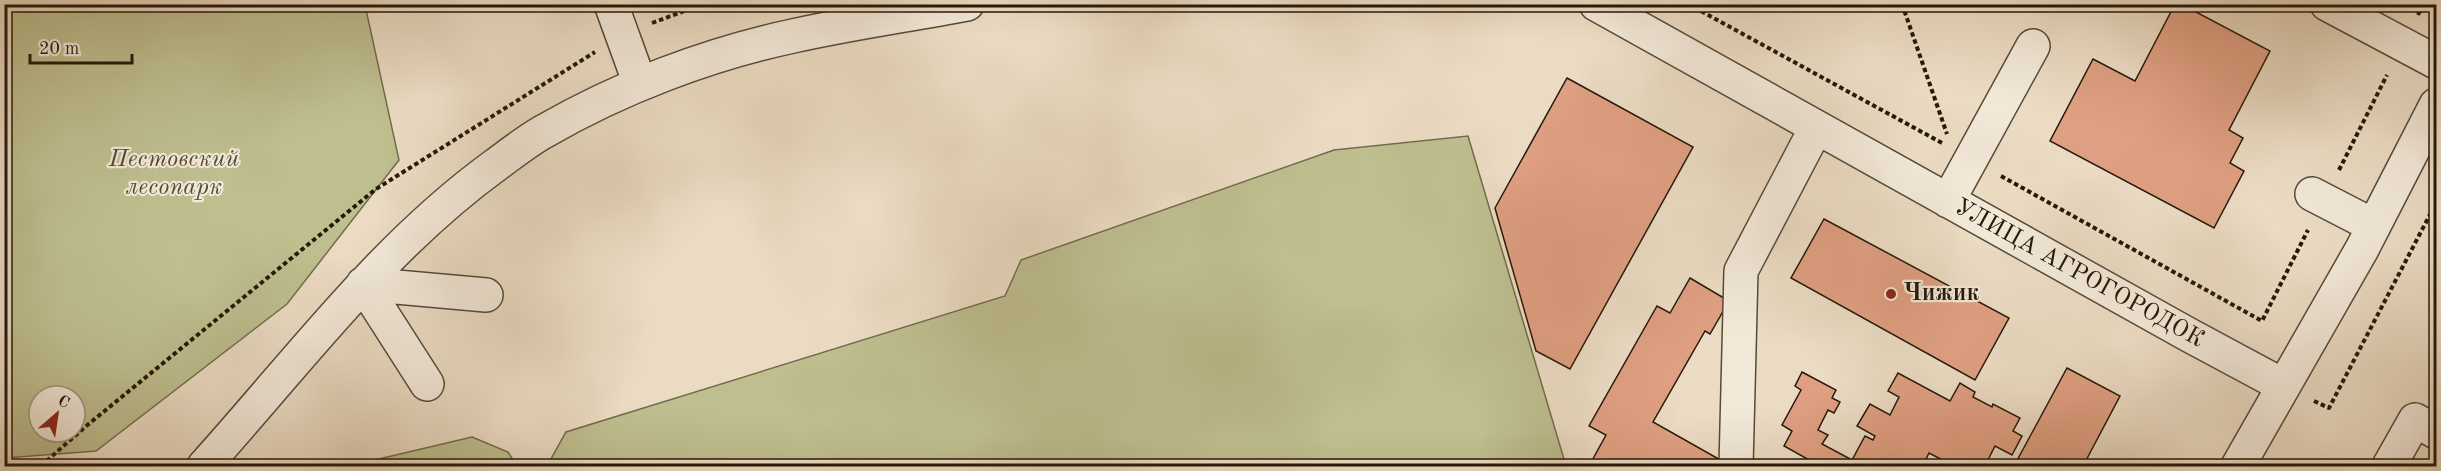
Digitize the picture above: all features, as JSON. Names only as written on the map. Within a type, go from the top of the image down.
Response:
[{"type":"street","points":[[611,4],[640,84]]},
{"type":"street","points":[[204,466],[269,394],[334,314],[399,247],[469,184],[541,133],[640,84],[706,60],[792,36],[967,4]]},
{"type":"street","name":"УЛИЦА АГРОГОРОДОК","points":[[1596,4],[2282,385]]},
{"type":"street","points":[[2327,4],[2436,62]]},
{"type":"street","points":[[1948,201],[1989,150],[2033,46]]},
{"type":"street","points":[[2238,466],[2282,385],[2320,325],[2436,105]]},
{"type":"street","points":[[1736,466],[1741,271],[1816,128]]},
{"type":"street","points":[[2318,197],[2374,226]]},
{"type":"street","points":[[363,285],[486,295]]},
{"type":"street","points":[[363,285],[427,384]]},
{"type":"street","points":[[2389,466],[2415,420],[2436,432]]},
{"type":"path","points":[[41,466],[85,427],[376,189],[622,35],[708,4]]},
{"type":"path","points":[[1902,4],[1948,137]]},
{"type":"path","points":[[2262,321],[2318,197],[2423,4]]},
{"type":"path","points":[[2282,385],[2329,408],[2436,203]]},
{"type":"green space","name":"Пестовский лесопарк","points":[[5,4],[365,5],[399,160],[287,304],[96,451],[5,458]]},
{"type":"green space","points":[[1468,136],[1566,466],[547,466],[566,432],[1005,296],[1021,260],[1334,150]]},
{"type":"green space","points":[[472,437],[508,452],[517,466],[349,466]]},
{"type":"building","points":[[2175,4],[2181,4],[2270,51],[2229,130],[2243,138],[2230,163],[2244,171],[2214,228],[2050,141],[2093,59],[2135,81]]},
{"type":"building","points":[[1567,78],[1693,147],[1570,369],[1536,351],[1495,208]]},
{"type":"building","points":[[1824,219],[2009,318],[1975,380],[1791,278]]},
{"type":"building","points":[[1690,278],[1729,301],[1710,334],[1705,331],[1653,422],[1724,462],[1721,466],[1589,466],[1606,435],[1589,426],[1657,306],[1670,313]]},
{"type":"building","points":[[2067,368],[2120,396],[2083,466],[2014,466]]},
{"type":"building","points":[[1802,372],[1836,390],[1832,398],[1840,402],[1834,413],[1828,410],[1818,430],[1828,435],[1822,444],[1852,460],[1865,436],[1873,440],[1875,436],[1857,426],[1870,404],[1890,415],[1899,397],[1888,391],[1898,373],[1950,401],[1960,383],[1975,392],[1973,397],[2020,418],[2013,431],[2022,436],[2012,455],[1995,446],[1985,466],[1954,466],[1929,453],[1924,463],[1920,460],[1916,466],[1812,466],[1809,465],[1811,461],[1784,446],[1792,431],[1782,425],[1801,390],[1795,386]]},
{"type":"place","name":"Чижик","points":[[1891,294]]}]
